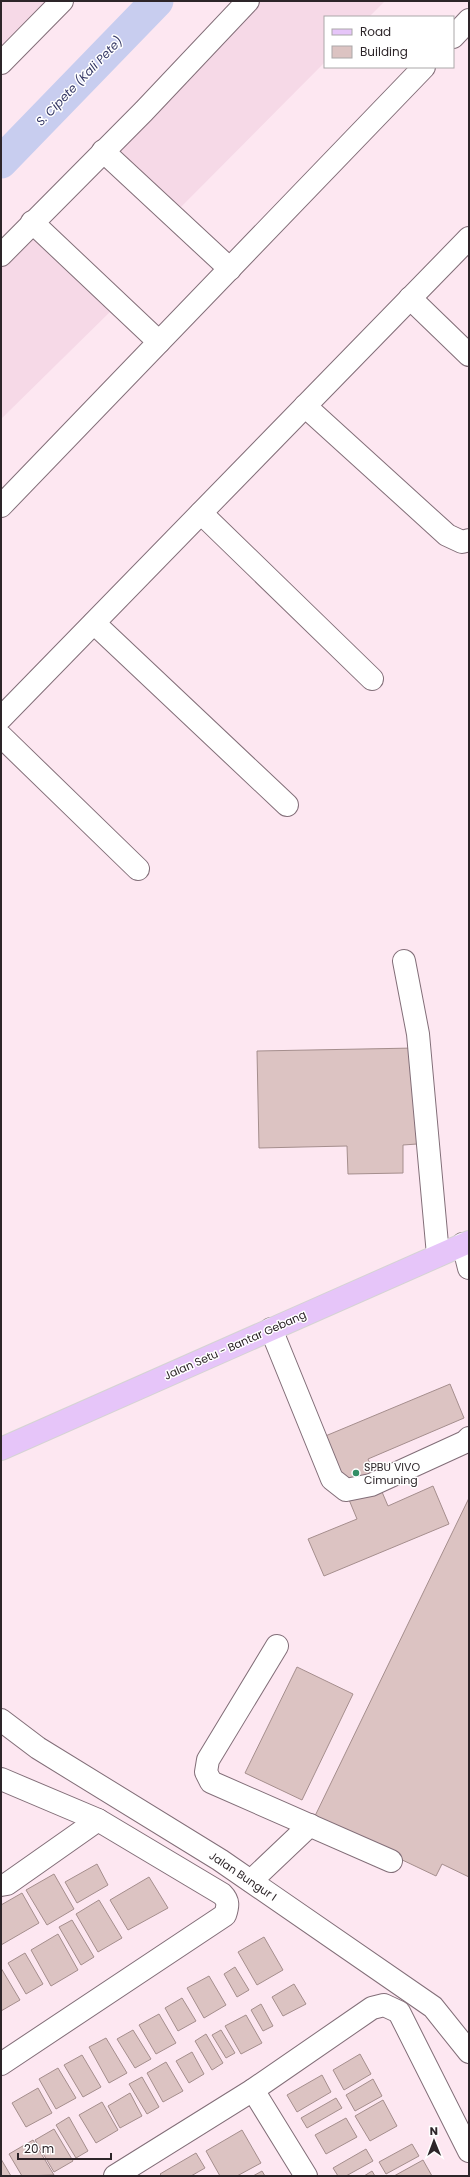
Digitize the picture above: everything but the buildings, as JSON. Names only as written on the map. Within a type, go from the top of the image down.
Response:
[{"type":"main road","name":"Jalan Setu - Bantar Gebang","points":[[1,1448],[466,1243]]},
{"type":"street","points":[[1,63],[62,1]]},
{"type":"street","points":[[1,254],[248,1]]},
{"type":"street","points":[[454,36],[469,20]]},
{"type":"street","points":[[1,506],[423,68]]},
{"type":"street","points":[[103,151],[230,269]]},
{"type":"street","points":[[32,222],[159,342]]},
{"type":"street","points":[[1,718],[469,238]]},
{"type":"street","points":[[410,298],[469,355]]},
{"type":"street","points":[[305,406],[447,535],[462,542],[469,540]]},
{"type":"street","points":[[201,513],[372,679]]},
{"type":"street","points":[[94,622],[287,805]]},
{"type":"street","points":[[1,736],[138,869]]},
{"type":"street","points":[[404,961],[418,1034],[438,1255]]},
{"type":"street","points":[[466,1243],[469,1268]]},
{"type":"street","points":[[271,1329],[332,1479],[346,1490],[371,1485],[465,1442],[469,1438]]},
{"type":"street","points":[[277,1646],[208,1760],[206,1772],[211,1782],[391,1861]]},
{"type":"street","name":"Jalan Bungur I","points":[[1,1720],[38,1748],[214,1855],[433,2007],[469,2052]]},
{"type":"street","points":[[1,1779],[98,1820],[222,1894],[227,1899],[228,1908],[225,1915],[1,2064]]},
{"type":"street","points":[[1,1885],[7,1884],[98,1820]]},
{"type":"street","points":[[251,1881],[310,1825]]},
{"type":"street","points":[[124,2174],[253,2090],[372,2008],[384,2005],[399,2012],[469,2151]]},
{"type":"street","points":[[253,2090],[306,2176]]},
{"type":"shaded area","points":[[1,1],[62,1],[1,63]]},
{"type":"shaded area","points":[[247,1],[385,1],[370,16],[324,16],[324,63],[172,216],[103,151]]},
{"type":"shaded area","points":[[32,222],[118,304],[1,419],[1,255]]},
{"type":"waterway","name":"S. Cipete (Kali Pete)","points":[[1,162],[157,1]]},
{"type":"place","name":"SPBU VIVO Cimuning","points":[[356,1473]]}]
